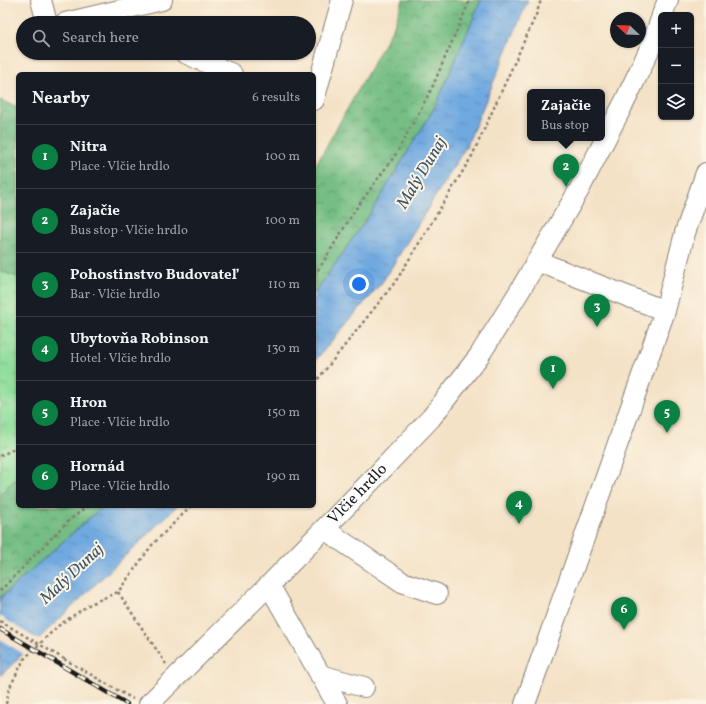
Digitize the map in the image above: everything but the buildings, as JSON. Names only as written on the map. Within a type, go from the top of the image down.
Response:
[{"type":"street","points":[[41,0],[45,16]]},
{"type":"street","points":[[129,16],[162,0]]},
{"type":"street","points":[[316,93],[342,0]]},
{"type":"street","points":[[663,12],[668,0]]},
{"type":"street","name":"Vlčie hrdlo","points":[[605,140],[652,44],[658,27]]},
{"type":"street","points":[[201,60],[228,72]]},
{"type":"street","name":"Vlčie hrdlo","points":[[142,702],[176,678],[324,529],[431,418],[479,356],[538,261],[579,190],[604,141]]},
{"type":"street","points":[[525,704],[665,311],[685,233],[706,173]]},
{"type":"street","points":[[538,261],[665,311]]},
{"type":"street","points":[[324,529],[402,582],[437,594]]},
{"type":"street","points":[[269,585],[338,704]]},
{"type":"street","points":[[320,675],[364,687]]},
{"type":"path","points":[[316,272],[355,210],[396,154],[431,90],[470,0]]},
{"type":"path","points":[[316,381],[396,281],[472,156],[536,15],[541,0]]},
{"type":"path","points":[[0,456],[16,448]]},
{"type":"path","points":[[0,591],[68,522],[85,508]]},
{"type":"path","points":[[6,704],[9,689],[24,659],[58,626],[90,604],[118,592],[152,545],[189,508]]},
{"type":"path","points":[[118,592],[176,678]]},
{"type":"path","points":[[0,621],[64,659],[142,702]]},
{"type":"green space","points":[[403,0],[481,0],[436,105],[370,214],[316,291],[316,164],[393,28]]},
{"type":"green space","points":[[0,100],[16,107],[16,276],[0,271]]},
{"type":"green space","points":[[0,271],[16,276],[16,478],[0,494]]},
{"type":"green space","points":[[16,478],[16,508],[101,508],[0,598],[0,494]]},
{"type":"water","name":"Malý Dunaj","points":[[481,0],[528,0],[467,145],[383,281],[316,360],[316,291],[370,214],[436,105]]},
{"type":"water","name":"Malý Dunaj","points":[[101,508],[175,508],[0,676],[0,598]]},
{"type":"pier","points":[[0,616],[40,641],[25,655],[0,639]]},
{"type":"railway","points":[[0,629],[127,704]]},
{"type":"place","name":"Zajačie","points":[[566,187]]},
{"type":"place","name":"Pohostinstvo Budovateľ","points":[[597,327]]},
{"type":"place","name":"Nitra","points":[[553,389]]},
{"type":"place","name":"Hron","points":[[667,433]]},
{"type":"place","name":"Ubytovňa Robinson","points":[[519,524]]},
{"type":"place","name":"Hornád","points":[[624,630]]}]
